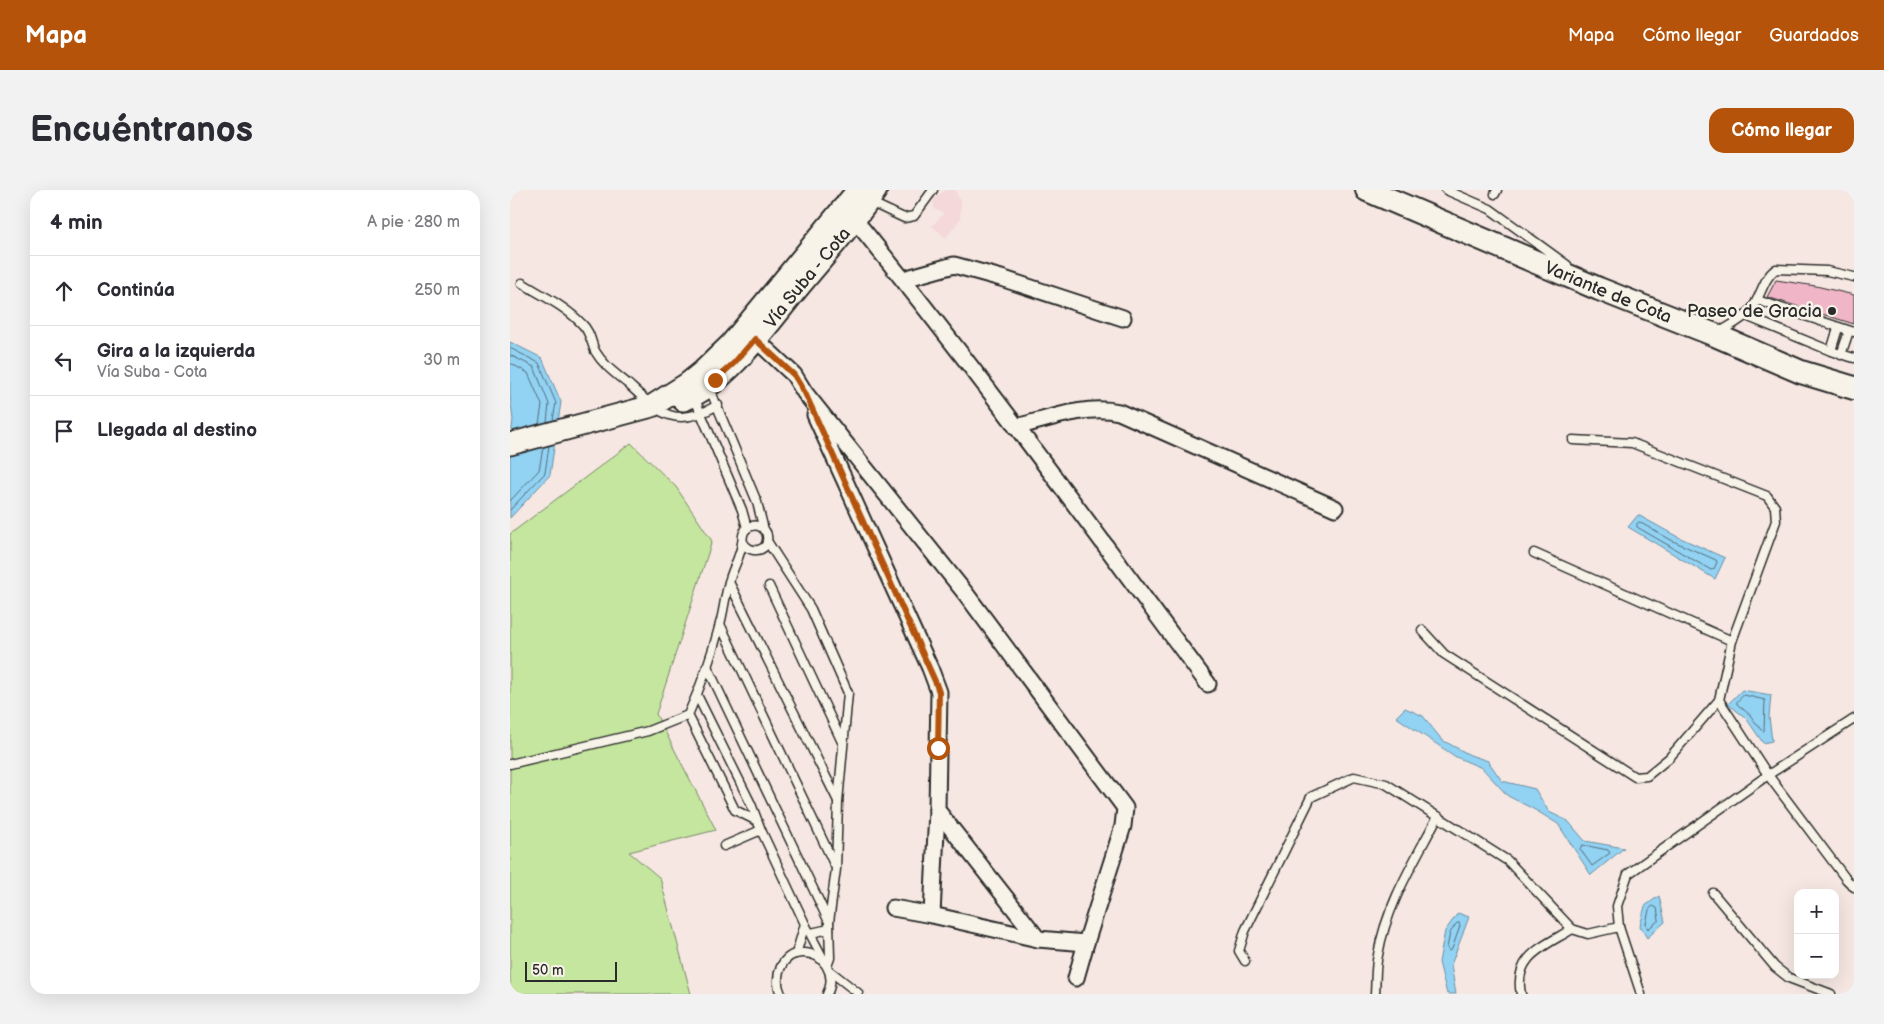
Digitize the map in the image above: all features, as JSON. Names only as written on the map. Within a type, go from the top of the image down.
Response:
[{"type":"main road","name":"Variante de Cota","points":[[1367,190],[1599,289],[1715,334],[1801,372],[1854,388]]},
{"type":"main road","name":"Vía Suba - Cota","points":[[749,334],[855,220],[868,194]]},
{"type":"main road","name":"Vía Suba - Cota","points":[[510,444],[656,405],[699,391],[868,194]]},
{"type":"street","points":[[855,220],[904,279],[1208,684]]},
{"type":"street","points":[[904,279],[954,266],[1001,278],[1123,318]]},
{"type":"street","points":[[749,334],[794,375],[805,393],[930,668],[939,692],[937,810],[932,915]]},
{"type":"street","points":[[805,393],[966,594],[1125,808],[1123,826],[1076,978]]},
{"type":"street","points":[[1016,427],[1090,410],[1112,410],[1335,508]]},
{"type":"street","points":[[937,810],[1038,940]]},
{"type":"street","points":[[893,908],[932,915],[1038,940],[1086,943]]},
{"type":"lane","points":[[868,194],[904,218],[910,218],[914,216],[933,190]]},
{"type":"lane","points":[[1446,190],[1494,199],[1599,289]]},
{"type":"lane","points":[[1715,334],[1746,316],[1757,300],[1770,274],[1776,269],[1828,271],[1854,277]]},
{"type":"lane","points":[[522,283],[562,307],[584,326],[595,351],[602,361],[664,413],[676,417],[689,417],[699,391]]},
{"type":"lane","points":[[1757,300],[1852,332],[1841,355]]},
{"type":"lane","points":[[1746,316],[1841,355],[1854,358]]},
{"type":"lane","points":[[1831,351],[1838,328]]},
{"type":"lane","points":[[699,391],[718,405],[757,502],[767,541],[811,610],[848,693],[842,744],[836,869],[829,925],[830,958],[828,969]]},
{"type":"lane","points":[[699,391],[718,405]]},
{"type":"lane","points":[[699,391],[748,528]]},
{"type":"lane","points":[[1422,630],[1444,654],[1635,777],[1647,776],[1669,758],[1719,700],[1732,641],[1776,521],[1775,508],[1767,496],[1632,443],[1572,440]]},
{"type":"lane","points":[[510,764],[648,731],[688,715],[697,695],[720,624],[729,582],[743,542],[743,534],[748,528],[758,526],[764,530]]},
{"type":"lane","points":[[743,542],[748,549],[756,551],[763,548],[767,541]]},
{"type":"lane","points":[[1534,553],[1732,641]]},
{"type":"lane","points":[[729,582],[838,802]]},
{"type":"lane","points":[[769,586],[842,744]]},
{"type":"lane","points":[[720,624],[836,869]]},
{"type":"lane","points":[[707,666],[829,925]]},
{"type":"lane","points":[[697,695],[751,804],[761,830],[828,969],[831,981],[827,994]]},
{"type":"lane","points":[[1719,700],[1768,775],[1854,887]]},
{"type":"lane","points":[[688,715],[735,810],[757,821]]},
{"type":"lane","points":[[1641,994],[1619,927],[1617,906],[1628,874],[1768,775],[1854,719]]},
{"type":"lane","points":[[1245,961],[1239,951],[1245,931],[1311,796],[1354,777],[1386,784],[1508,861],[1572,930],[1588,934],[1619,927]]},
{"type":"lane","points":[[1375,994],[1377,956],[1386,925],[1393,906],[1438,816]]},
{"type":"lane","points":[[724,846],[761,830]]},
{"type":"lane","points":[[1713,893],[1775,967],[1790,978],[1831,994]]},
{"type":"lane","points":[[796,954],[805,924]]},
{"type":"lane","points":[[811,933],[829,925]]},
{"type":"lane","points":[[1521,994],[1518,981],[1523,966],[1532,953],[1572,930]]},
{"type":"lane","points":[[781,994],[777,978],[779,969],[784,961],[796,954],[812,954],[820,958],[828,969],[860,994]]},
{"type":"lane","points":[[852,994],[860,994]]},
{"type":"shaded area","points":[[946,190],[955,190],[961,202],[960,219],[946,238],[932,226],[944,213],[934,209],[934,198]]},
{"type":"green space","points":[[631,443],[676,487],[712,541],[656,714],[716,830],[629,852],[660,878],[691,994],[510,994],[510,534]]},
{"type":"water","points":[[510,342],[542,358],[561,402],[550,475],[510,518],[510,443],[513,420],[510,395]]},
{"type":"water","points":[[1638,515],[1676,536],[1725,558],[1715,579],[1628,527]]},
{"type":"water","points":[[1742,690],[1771,695],[1769,717],[1772,741],[1763,743],[1746,718],[1728,704]]},
{"type":"water","points":[[1405,708],[1423,716],[1442,740],[1470,755],[1488,761],[1502,781],[1535,789],[1549,812],[1568,821],[1585,841],[1624,848],[1591,875],[1558,824],[1508,796],[1482,768],[1456,757],[1396,717]]},
{"type":"water","points":[[1659,896],[1665,922],[1647,938],[1640,926],[1645,906]]},
{"type":"water","points":[[1458,913],[1469,917],[1451,965],[1456,994],[1447,994],[1439,962],[1445,931]]},
{"type":"building","name":"Paseo de Gracia","points":[[1776,280],[1816,286],[1854,295],[1854,324],[1767,297]]},
{"type":"place","name":"Paseo de Gracia","points":[[1832,311]]},
{"type":"route","points":[[715,380],[734,363],[755,339],[794,375],[805,393],[935,681],[939,692],[938,748]]}]
